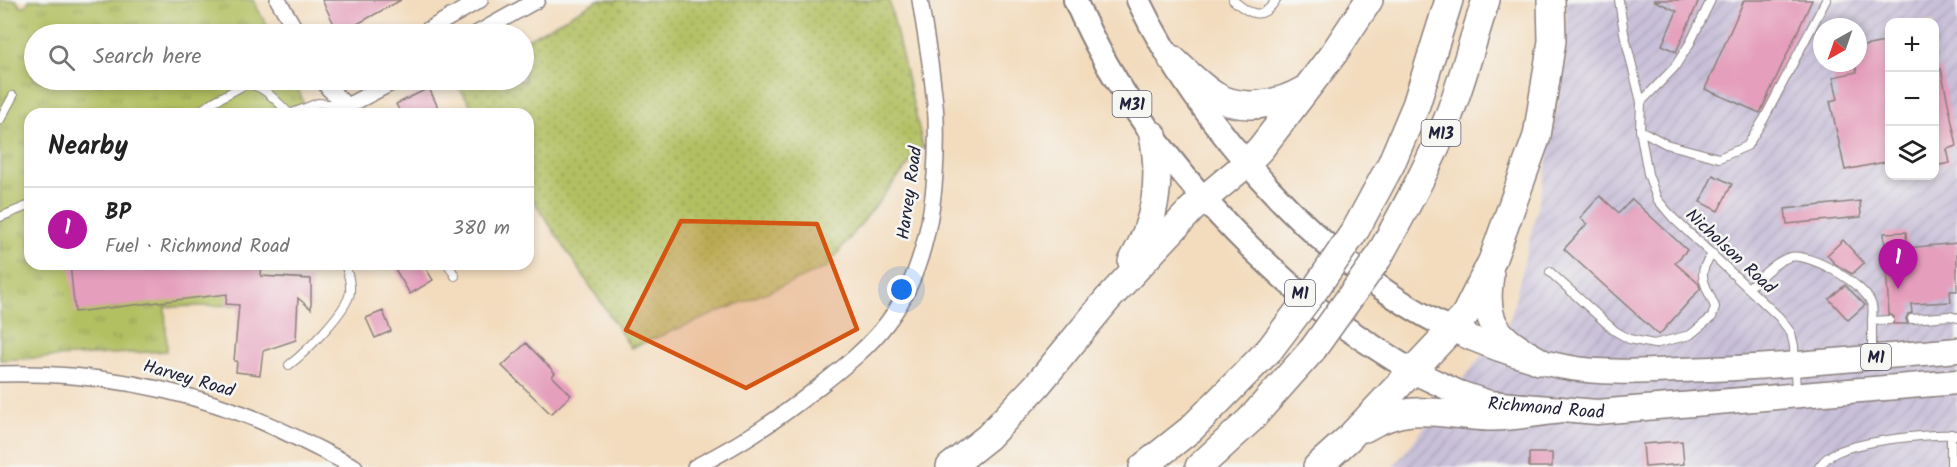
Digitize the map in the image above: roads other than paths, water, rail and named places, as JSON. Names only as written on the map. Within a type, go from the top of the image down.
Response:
[{"type":"highway","points":[[950,467],[988,437],[1038,384],[1107,300],[1204,198],[1247,163],[1261,148],[1334,53],[1369,0]]},
{"type":"highway","name":"M13","points":[[1143,467],[1191,429],[1270,349],[1316,288],[1356,229],[1391,164],[1416,105],[1449,0]]},
{"type":"highway","name":"M13","points":[[1199,467],[1250,420],[1312,349],[1378,258],[1425,171],[1447,119],[1469,59],[1486,0]]},
{"type":"highway","points":[[1317,467],[1348,439],[1466,315],[1492,261],[1537,136],[1552,41],[1551,0]]},
{"type":"highway","points":[[1172,59],[1216,96],[1234,103],[1268,104],[1288,99],[1304,90]]},
{"type":"highway","points":[[1107,300],[1148,232],[1158,179],[1158,160],[1153,135]]},
{"type":"highway","points":[[1492,261],[1487,295],[1494,327],[1516,349],[1539,361]]},
{"type":"highway","name":"M1","points":[[1451,329],[1514,355],[1606,372],[1796,364],[1957,350]]},
{"type":"highway","name":"Richmond Road","points":[[1412,371],[1459,393],[1489,403],[1597,412],[1957,382]]},
{"type":"highway","points":[[1348,439],[1375,422],[1399,413],[1420,410],[1489,417],[1558,410]]},
{"type":"main road","name":"M31","points":[[1075,0],[1117,80],[1153,135],[1204,198]]},
{"type":"main road","points":[[1138,0],[1198,100],[1247,163]]},
{"type":"main road","name":"M1","points":[[1247,163],[1343,259],[1411,308],[1451,329]]},
{"type":"main road","name":"Richmond Road","points":[[1204,198],[1281,278],[1323,312],[1412,371]]},
{"type":"street","points":[[278,0],[292,24]]},
{"type":"street","points":[[438,24],[480,0]]},
{"type":"street","points":[[494,24],[537,0]]},
{"type":"street","name":"Harvey Road","points":[[695,467],[752,435],[803,400],[865,348],[887,323],[898,306],[919,258],[927,226],[935,171],[936,117],[920,0]]},
{"type":"street","points":[[332,90],[349,108]]},
{"type":"street","points":[[354,108],[382,90]]},
{"type":"street","name":"Harvey Road","points":[[0,374],[63,375],[133,382],[165,390],[244,414],[355,467]]},
{"type":"lane","points":[[1233,0],[1251,13],[1263,14],[1276,0]]},
{"type":"lane","name":"Nicholson Road","points":[[1619,0],[1624,33],[1641,102],[1640,130],[1648,174],[1658,199],[1673,218],[1779,317],[1791,333],[1796,364],[1797,394]]},
{"type":"lane","points":[[1641,102],[1674,68],[1690,43],[1711,0]]},
{"type":"lane","points":[[1640,130],[1666,144],[1719,158],[1747,146],[1764,119],[1826,0]]},
{"type":"lane","points":[[204,108],[235,90]]},
{"type":"lane","points":[[262,90],[283,108]]},
{"type":"lane","points":[[318,103],[323,90]]},
{"type":"lane","points":[[0,120],[12,96]]},
{"type":"lane","points":[[305,108],[318,103],[342,108]]},
{"type":"lane","points":[[0,217],[24,207]]},
{"type":"lane","points":[[1550,272],[1615,332],[1629,339],[1654,344],[1690,335],[1712,317],[1715,307],[1702,269],[1704,263],[1713,254]]},
{"type":"lane","points":[[1749,287],[1778,263],[1800,256],[1840,274],[1860,289],[1872,305],[1872,357]]},
{"type":"lane","points":[[289,365],[304,354],[344,307],[350,294],[350,280],[347,270]]},
{"type":"lane","points":[[452,270],[455,276]]},
{"type":"lane","points":[[1912,319],[1950,316],[1957,318]]},
{"type":"lane","points":[[1872,321],[1889,320]]},
{"type":"lane","points":[[1819,467],[1822,462],[1836,453],[1862,445],[1954,434],[1951,467]]},
{"type":"place","name":"BP","points":[[1898,289]]}]
